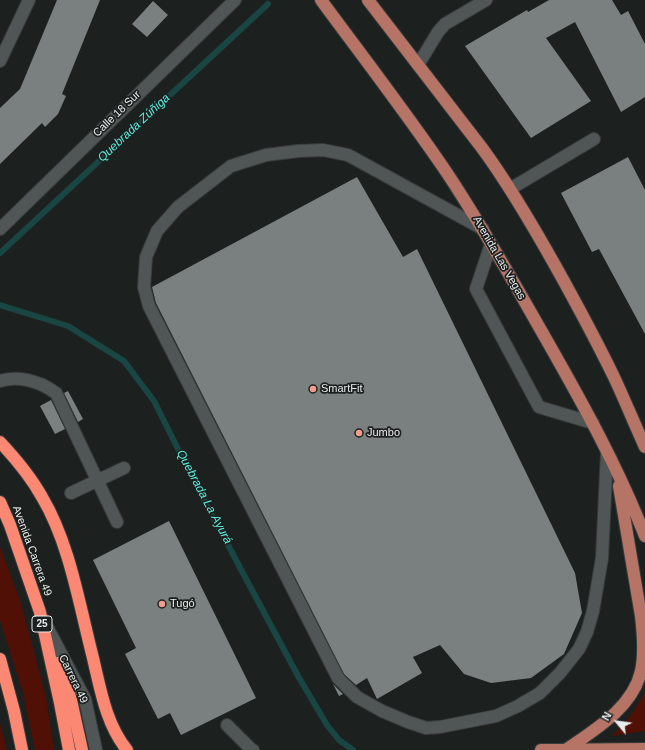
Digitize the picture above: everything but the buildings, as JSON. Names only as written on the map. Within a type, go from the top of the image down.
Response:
[{"type":"highway","points":[[0,442],[17,460],[42,497],[57,527],[69,564],[106,710],[120,742],[127,750]]},
{"type":"highway","name":"Avenida Carrera 49","points":[[0,502],[10,525],[40,612],[69,750]]},
{"type":"highway","points":[[40,612],[71,700],[82,750]]},
{"type":"highway","points":[[0,659],[14,711],[22,750]]},
{"type":"main road","name":"Avenida Las Vegas","points":[[321,0],[420,134],[448,174],[483,229],[593,423],[616,469],[645,536]]},
{"type":"main road","points":[[368,0],[482,148],[530,221],[588,325],[645,447]]},
{"type":"main road","points":[[567,749],[593,731],[616,712],[629,697],[637,683],[643,660],[644,637],[616,469]]},
{"type":"main road","points":[[541,750],[645,749]]},
{"type":"street","points":[[0,61],[29,0]]},
{"type":"street","name":"Calle 18 Sur","points":[[0,229],[235,0]]},
{"type":"street","points":[[418,65],[438,32],[445,24],[486,0]]},
{"type":"street","points":[[510,189],[594,139]]},
{"type":"street","points":[[483,229],[348,155],[323,150],[298,150],[266,155],[231,166],[178,207],[157,231],[146,257],[144,287],[149,306],[338,678],[357,697],[382,711],[426,728],[440,727],[496,716],[518,706],[540,693],[560,673],[579,649],[587,632],[593,611],[602,558],[607,452]]},
{"type":"street","points":[[491,244],[476,289],[539,407],[593,423]]},
{"type":"street","points":[[0,381],[6,379],[25,379],[41,384],[56,393],[117,522]]},
{"type":"street","points":[[71,493],[124,468]]},
{"type":"street","name":"Carrera 49","points":[[40,612],[85,699],[96,750]]},
{"type":"street","points":[[227,725],[253,750]]},
{"type":"shaded area","points":[[0,547],[20,600],[46,697],[54,750],[35,750],[23,693],[0,620]]},
{"type":"shaded area","points":[[645,692],[645,731],[612,736],[631,715]]},
{"type":"shaded area","points":[[0,723],[7,750],[0,750]]},
{"type":"waterway","name":"Quebrada Zúñiga","points":[[0,253],[268,4]]},
{"type":"waterway","name":"Quebrada La Ayurá","points":[[0,305],[68,326],[124,361],[154,401],[198,489],[298,676],[327,725],[339,740],[353,750]]},
{"type":"place","name":"SmartFit","points":[[313,389]]},
{"type":"place","name":"Jumbo","points":[[359,433]]},
{"type":"place","name":"Tugó","points":[[162,604]]}]
